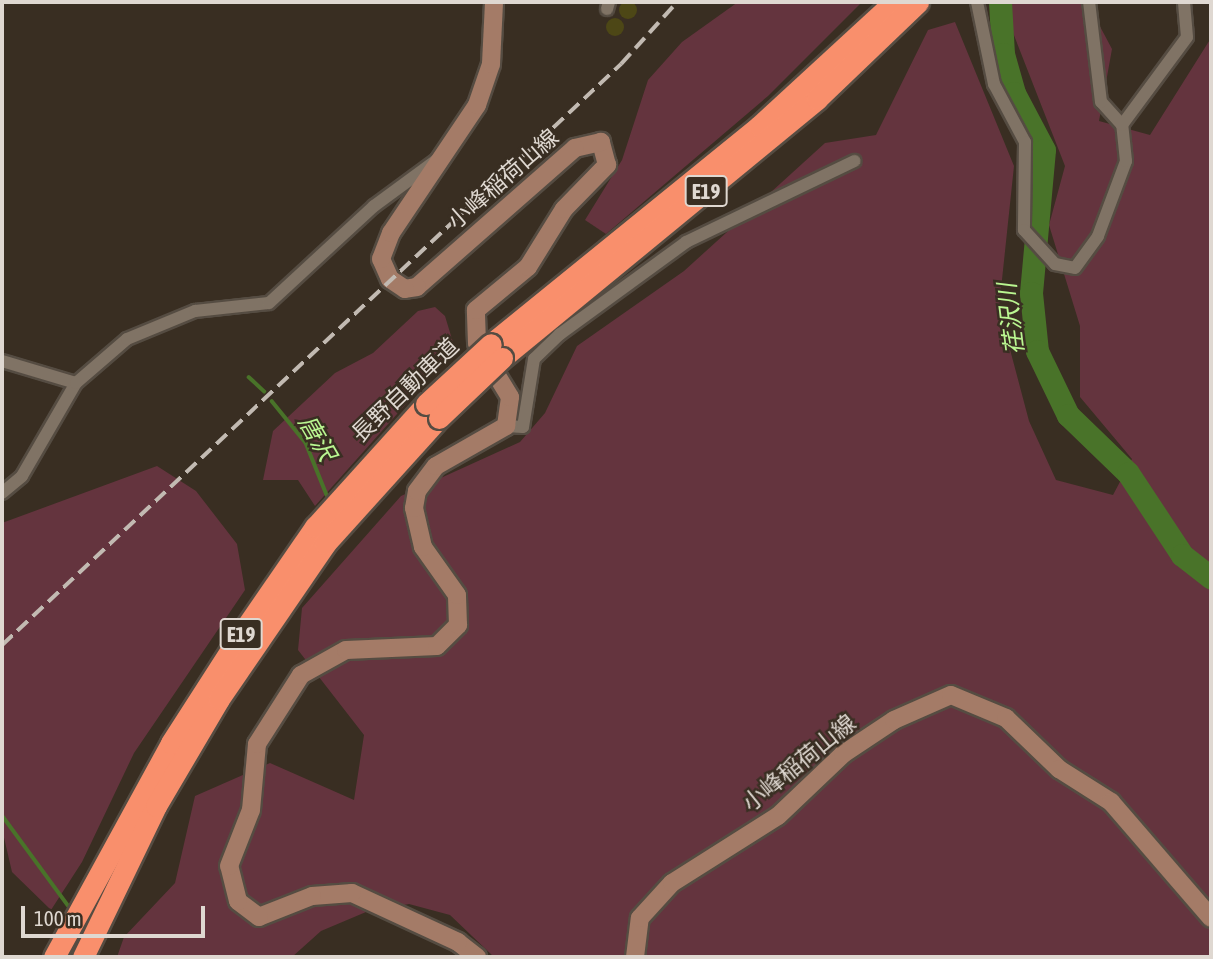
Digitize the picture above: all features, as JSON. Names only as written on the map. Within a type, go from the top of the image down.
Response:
[{"type":"highway","name":"長野自動車道","points":[[54,957],[178,748],[320,535],[369,476],[496,351],[808,107],[902,6]]},
{"type":"highway","name":"長野自動車道","points":[[83,957],[178,748]]},
{"type":"main road","name":"小峰稲荷山線","points":[[494,2],[491,64],[477,105],[391,233],[381,260],[390,279],[405,289],[417,287],[575,148],[601,142],[610,156],[564,209],[528,267],[476,310],[477,343],[510,397],[506,426]]},
{"type":"main road","points":[[477,957],[458,942],[352,893],[312,896],[259,917],[238,901],[229,866],[251,810],[257,744],[300,675],[346,650],[423,649],[451,637],[458,625],[457,595],[423,547],[417,491],[436,466],[506,426]]},
{"type":"main road","name":"小峰稲荷山線","points":[[635,957],[640,918],[672,883],[778,816],[843,754],[894,720],[951,695],[1006,718],[1059,769],[1111,802],[1211,918]]},
{"type":"street","points":[[977,2],[994,84],[1025,142],[1028,167],[1020,205],[1027,233],[1055,264],[1075,268],[1085,261],[1126,161],[1122,125],[1101,102],[1089,2]]},
{"type":"street","points":[[1122,125],[1187,37],[1184,2]]},
{"type":"street","points":[[2,494],[22,476],[76,383],[136,333],[195,311],[257,307],[279,297],[374,206],[444,157]]},
{"type":"street","points":[[506,426],[523,427],[534,359],[559,334],[686,242],[853,161]]},
{"type":"street","points":[[2,361],[76,383]]},
{"type":"shaded area","points":[[738,2],[862,2],[768,96],[606,234],[585,220],[622,160],[648,80],[682,42]]},
{"type":"shaded area","points":[[1001,2],[1087,2],[1112,49],[1099,121],[1150,135],[1211,38],[1211,957],[494,957],[450,915],[409,904],[366,912],[321,931],[292,957],[117,957],[124,937],[175,883],[195,796],[270,763],[354,800],[364,735],[298,650],[302,608],[401,496],[520,442],[545,413],[577,346],[684,271],[825,143],[876,135],[928,30],[955,22],[1014,166],[999,308],[1029,421],[1056,480],[1113,495],[1132,459],[1080,397],[1080,326],[1049,225],[1065,166]]},
{"type":"shaded area","points":[[435,307],[445,316],[455,349],[315,506],[298,480],[263,480],[273,431],[335,373],[373,353],[418,311]]},
{"type":"shaded area","points":[[157,466],[196,491],[237,544],[245,590],[134,753],[82,862],[51,910],[12,872],[2,829],[2,523]]},
{"type":"building","points":[[628,1],[634,4],[637,10],[634,16],[628,19],[622,16],[619,10],[622,4]]},
{"type":"building","points":[[611,18],[619,18],[624,27],[622,34],[611,36],[606,31],[606,23]]},
{"type":"waterway","name":"荏沢川","points":[[1000,2],[1003,54],[1014,93],[1044,150],[1031,293],[1037,351],[1068,415],[1128,473],[1182,555],[1211,578]]},
{"type":"waterway","points":[[249,377],[264,391]]},
{"type":"waterway","name":"唐沢","points":[[272,401],[306,443],[327,495]]},
{"type":"waterway","points":[[2,815],[70,908]]},
{"type":"railway","points":[[2,645],[621,64],[677,2]]}]
